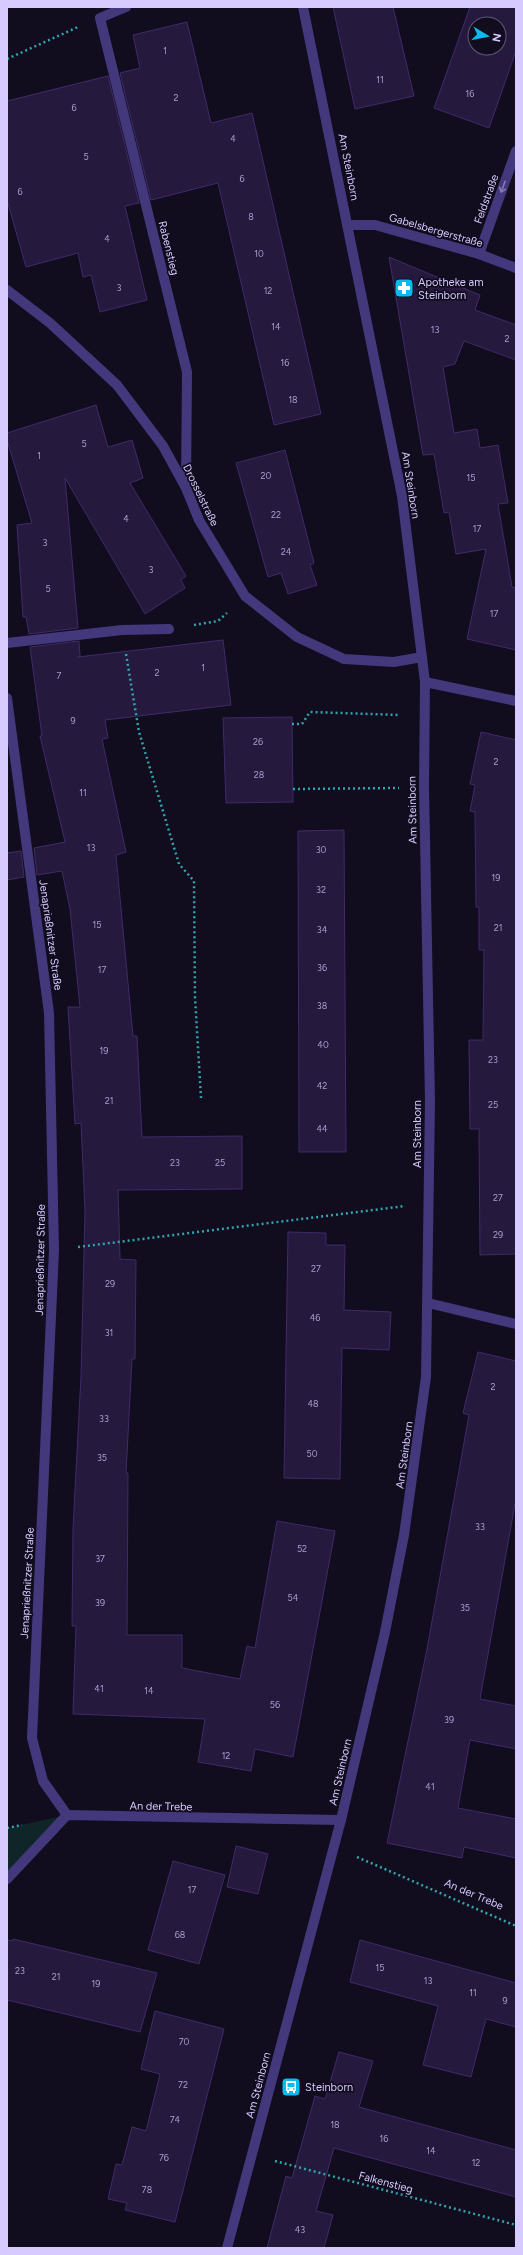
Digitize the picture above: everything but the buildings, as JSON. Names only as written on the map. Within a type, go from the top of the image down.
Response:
[{"type":"street","points":[[100,18],[126,7]]},
{"type":"street","name":"Am Steinborn","points":[[227,2248],[341,1820],[385,1632],[404,1535],[426,1377],[430,1101],[424,787],[425,682],[402,496],[303,7]]},
{"type":"street","name":"Rabenstieg","points":[[100,18],[187,372],[186,488]]},
{"type":"street","name":"Feldstraße","points":[[479,254],[516,151]]},
{"type":"street","name":"Gabelsbergerstraße","points":[[348,225],[375,226],[479,254],[516,268]]},
{"type":"street","name":"Drosselstraße","points":[[7,290],[50,323],[117,385],[163,446],[186,488],[199,520],[245,596],[297,637],[344,659],[394,662],[422,658]]},
{"type":"street","points":[[7,643],[122,630],[169,629]]},
{"type":"street","points":[[425,682],[516,701]]},
{"type":"street","name":"Jenaprießnitzer Straße","points":[[7,698],[49,1013],[54,1250],[32,1738],[43,1781],[67,1816]]},
{"type":"street","points":[[428,1303],[516,1324]]},
{"type":"street","points":[[7,1879],[67,1816]]},
{"type":"street","name":"An der Trebe","points":[[67,1816],[341,1820]]},
{"type":"path","points":[[7,59],[100,18]]},
{"type":"path","points":[[169,629],[218,621],[245,596]]},
{"type":"path","points":[[122,630],[139,732],[179,864],[194,881],[195,997],[201,1098]]},
{"type":"path","points":[[292,724],[302,724],[310,712],[424,715]]},
{"type":"path","points":[[293,789],[424,787]]},
{"type":"path","points":[[54,1250],[429,1203]]},
{"type":"path","name":"An der Trebe","points":[[334,1847],[516,1926]]},
{"type":"path","name":"Falkenstieg","points":[[251,2155],[516,2225]]},
{"type":"green space","points":[[67,1815],[7,1879],[7,1828]]},
{"type":"place","name":"Apotheke am Steinborn","points":[[404,288]]},
{"type":"place","name":"Steinborn","points":[[291,2087]]}]
